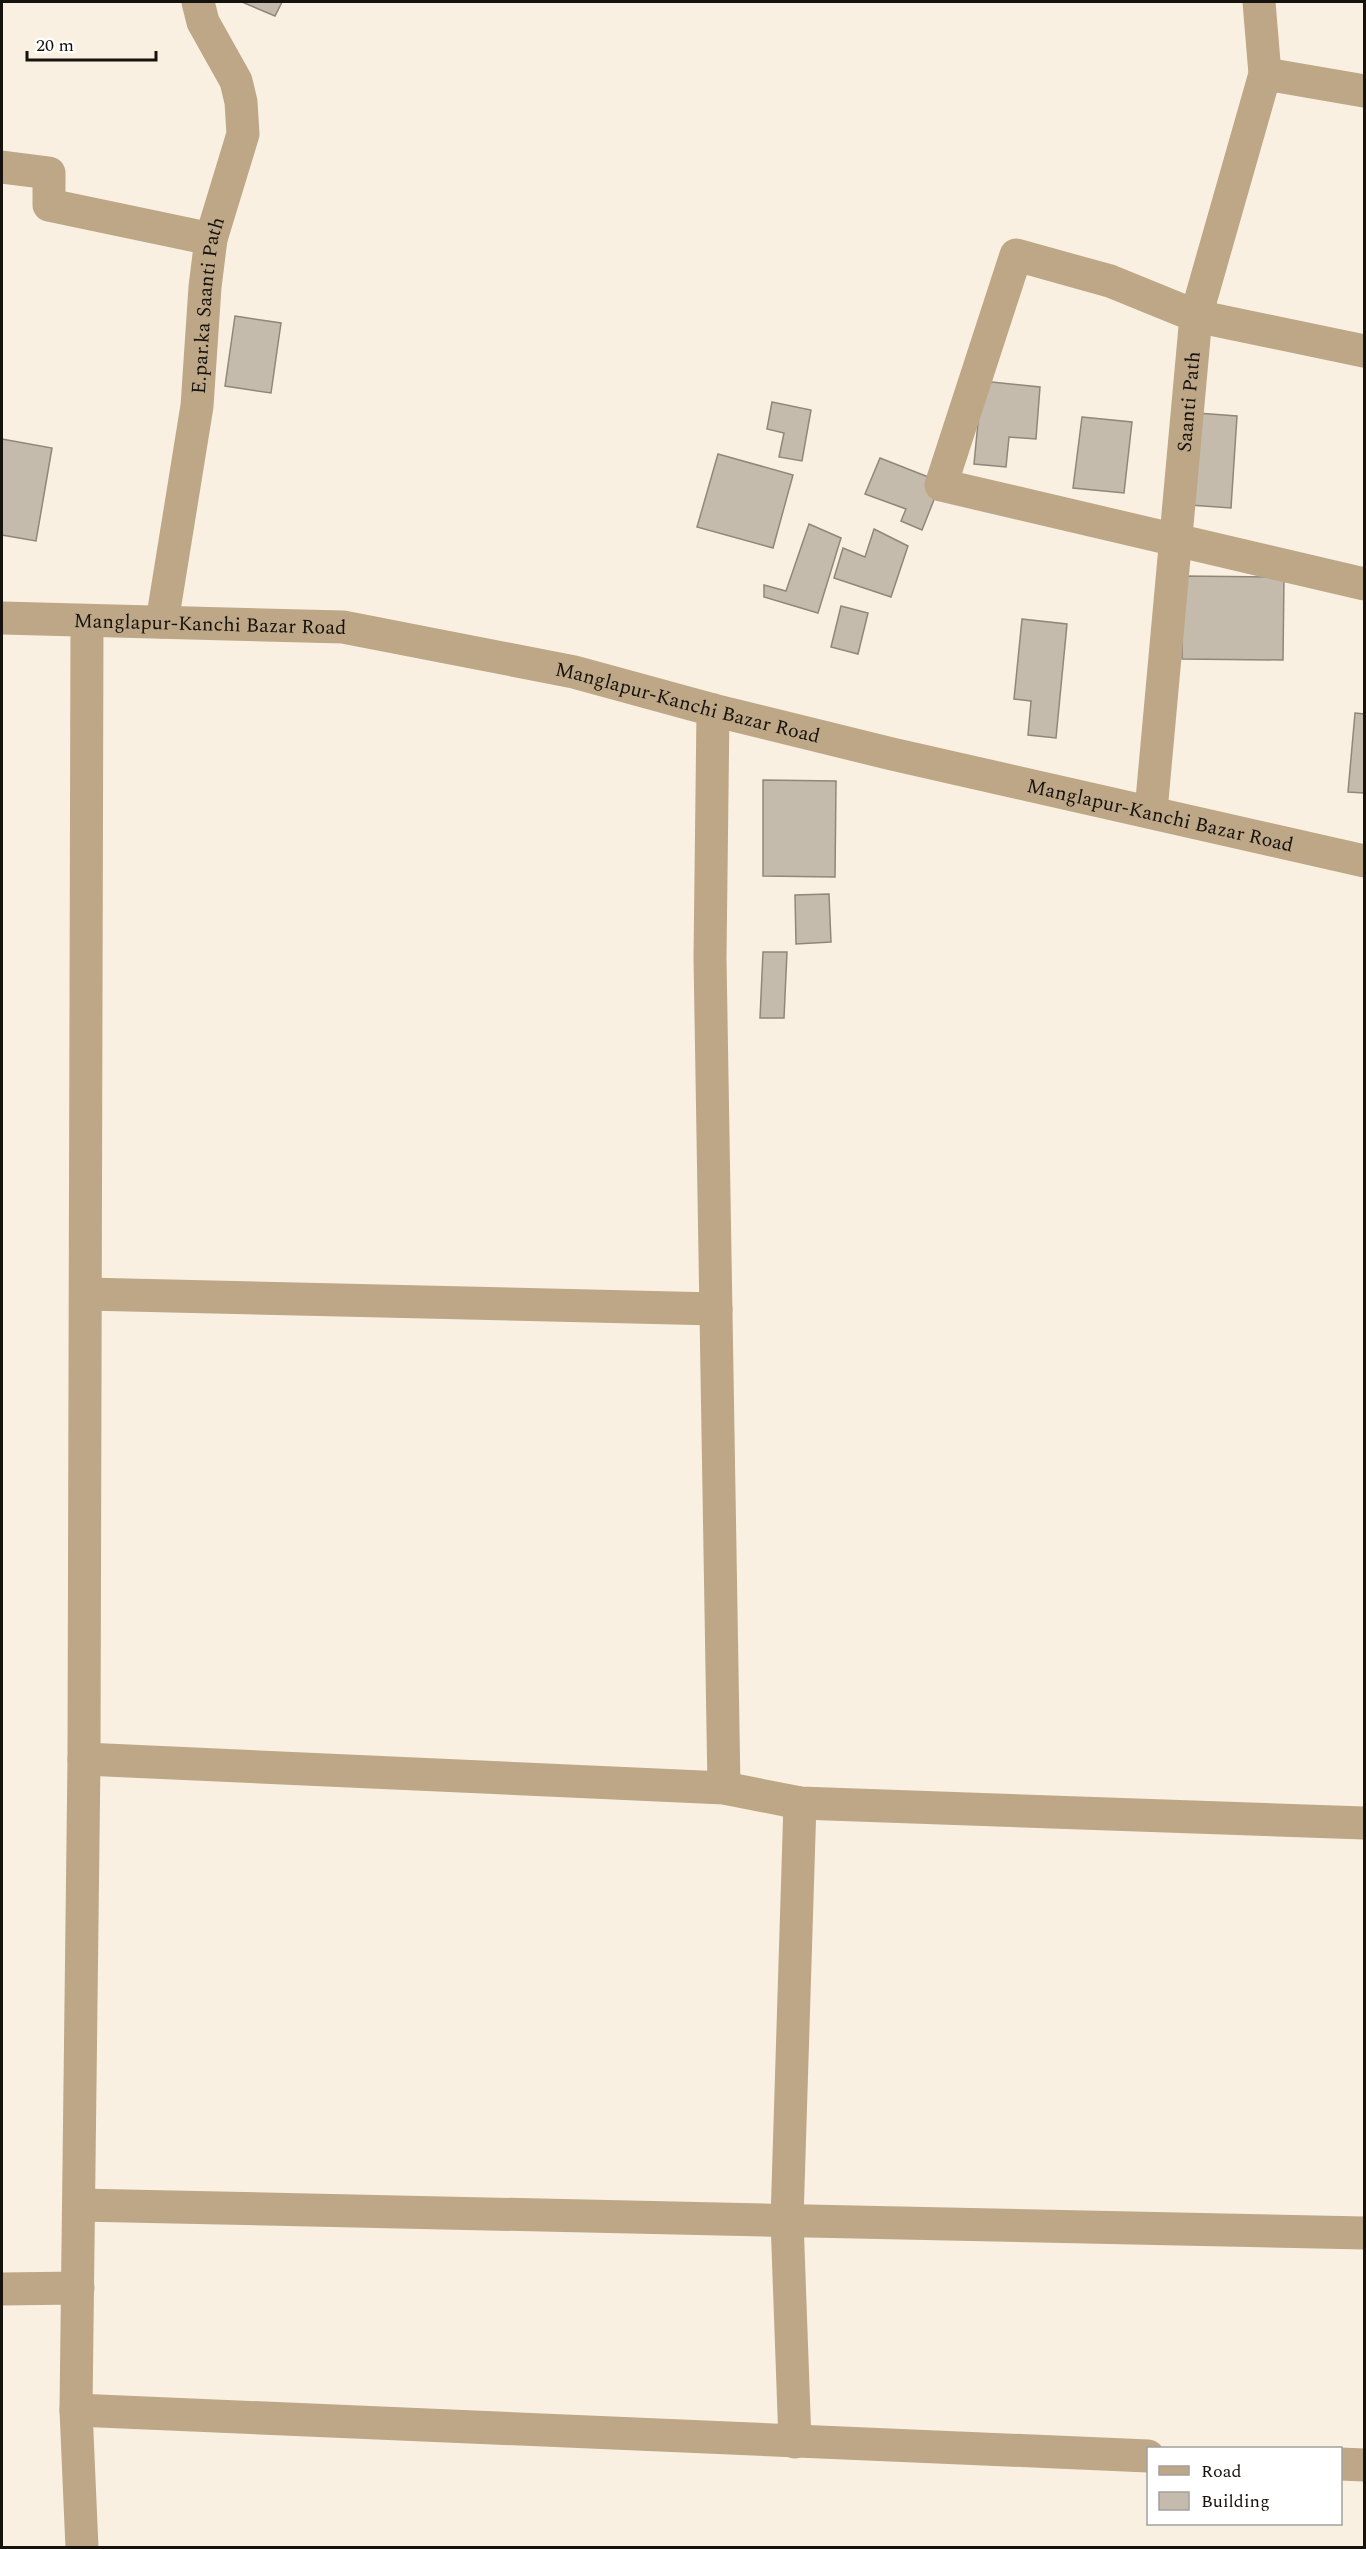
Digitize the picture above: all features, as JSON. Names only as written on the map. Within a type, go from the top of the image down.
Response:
[{"type":"street","name":"E.par.ka Saanti Path","points":[[162,622],[197,406],[205,287],[211,239],[243,134],[241,102],[236,81],[203,22],[198,2]]},
{"type":"street","name":"Saanti Path","points":[[1151,811],[1174,538],[1196,316],[1265,75],[1259,2]]},
{"type":"street","points":[[1265,75],[1365,91]]},
{"type":"street","points":[[2,167],[49,172],[50,205],[211,239]]},
{"type":"street","points":[[1365,351],[1196,316],[1110,281],[1017,255],[941,485],[1365,584]]},
{"type":"street","name":"Manglapur-Kanchi Bazar Road","points":[[2,618],[344,627],[574,672],[713,710],[892,754],[1365,861]]},
{"type":"street","points":[[82,2547],[76,2410],[84,1759],[87,621]]},
{"type":"street","points":[[713,710],[710,958],[724,1788]]},
{"type":"street","points":[[86,1294],[716,1309]]},
{"type":"street","points":[[84,1759],[724,1788],[800,1803],[1365,1823]]},
{"type":"street","points":[[795,2442],[788,2220],[800,1803]]},
{"type":"street","points":[[79,2205],[1365,2233]]},
{"type":"street","points":[[2,2289],[78,2288]]},
{"type":"street","points":[[76,2410],[1147,2456]]},
{"type":"street","points":[[1342,2464],[1365,2465]]},
{"type":"building","points":[[242,2],[282,2],[275,16]]},
{"type":"building","points":[[235,316],[281,323],[271,393],[225,386]]},
{"type":"building","points":[[982,381],[1040,387],[1036,439],[1009,437],[1006,467],[974,464]]},
{"type":"building","points":[[772,402],[811,410],[802,461],[779,457],[784,433],[767,429]]},
{"type":"building","points":[[1197,413],[1237,416],[1231,508],[1190,505]]},
{"type":"building","points":[[1082,417],[1132,422],[1124,493],[1073,488]]},
{"type":"building","points":[[2,439],[52,448],[36,541],[2,535]]},
{"type":"building","points":[[718,454],[793,475],[773,548],[697,527]]},
{"type":"building","points":[[880,458],[941,482],[922,530],[901,521],[906,509],[865,494]]},
{"type":"building","points":[[809,524],[841,538],[818,613],[764,597],[764,585],[786,591]]},
{"type":"building","points":[[874,529],[908,546],[891,597],[834,578],[843,548],[865,557]]},
{"type":"building","points":[[1183,576],[1284,577],[1283,660],[1182,659]]},
{"type":"building","points":[[841,606],[868,613],[858,654],[831,647]]},
{"type":"building","points":[[1022,619],[1067,624],[1056,738],[1028,735],[1031,701],[1014,699]]},
{"type":"building","points":[[1355,713],[1364,714],[1364,793],[1348,792]]},
{"type":"building","points":[[763,780],[836,781],[835,877],[763,876]]},
{"type":"building","points":[[829,894],[831,942],[796,944],[795,895]]},
{"type":"building","points":[[763,952],[787,952],[784,1018],[760,1018]]}]
